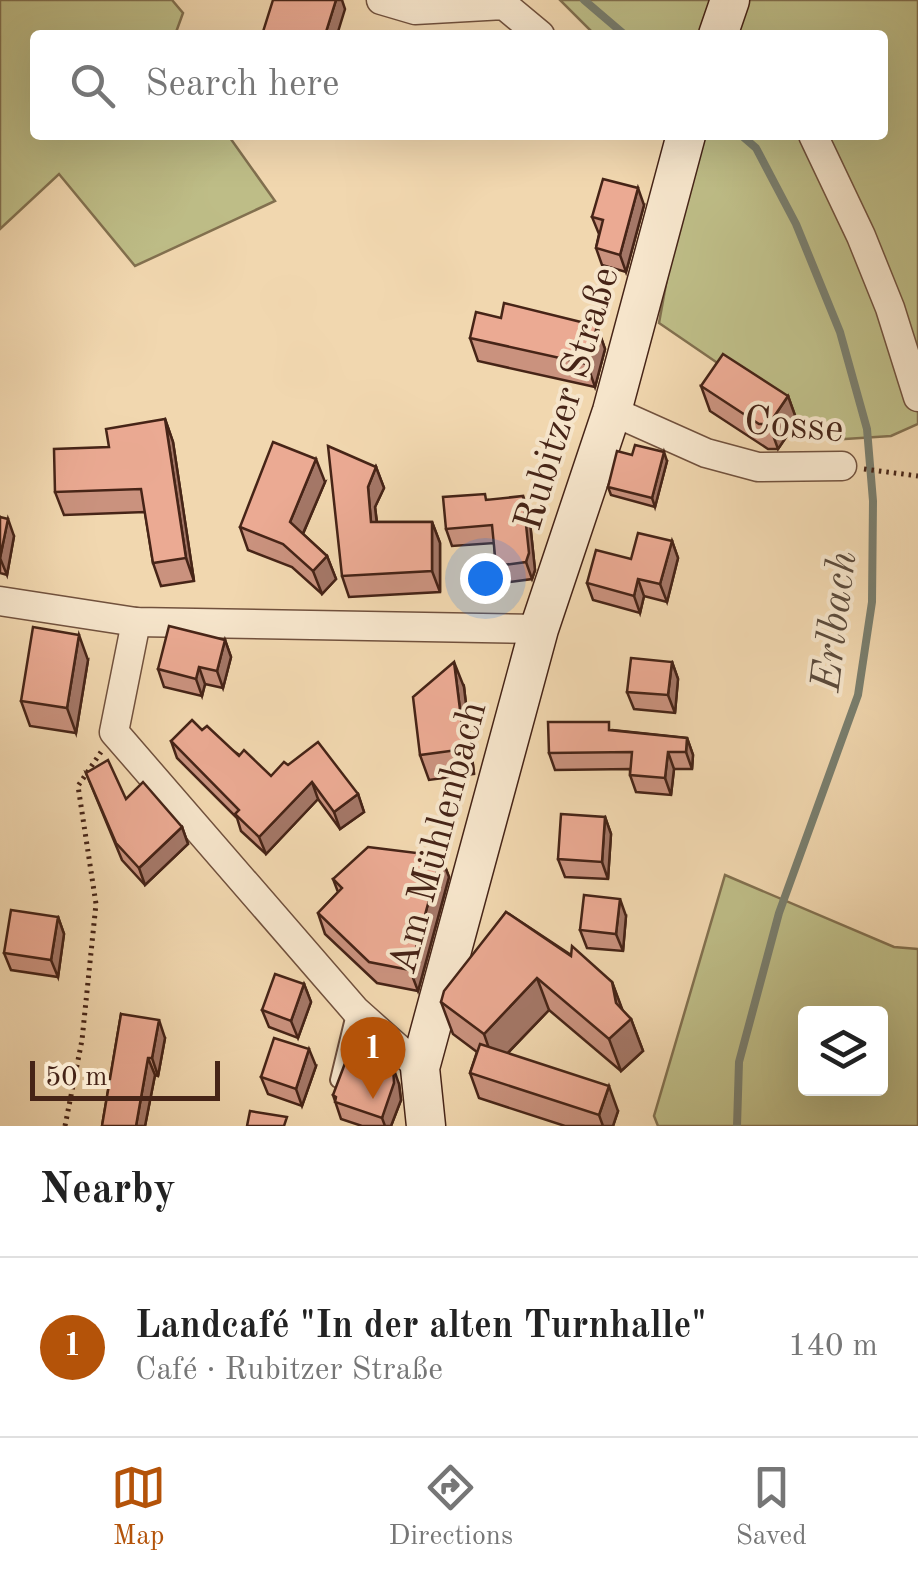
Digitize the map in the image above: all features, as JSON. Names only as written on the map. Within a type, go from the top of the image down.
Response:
[{"type":"main road","name":"Rubitzer Straße","points":[[540,629],[612,411],[677,140]]},
{"type":"main road","name":"Am Mühlenbach","points":[[420,1068],[540,629]]},
{"type":"main road","points":[[420,1068],[426,1126]]},
{"type":"street","points":[[380,0],[415,10],[504,5],[534,30]]},
{"type":"street","points":[[816,140],[890,308],[918,397]]},
{"type":"street","name":"Cosse","points":[[612,411],[706,453],[758,467],[842,466]]},
{"type":"street","points":[[0,600],[136,622],[540,629]]},
{"type":"street","points":[[136,622],[114,732],[355,1010],[420,1068]]},
{"type":"lane","points":[[338,1080],[355,1010]]},
{"type":"path","name":"Cosse","points":[[842,466],[918,476]]},
{"type":"path","points":[[65,1126],[82,1040],[96,904],[78,786],[114,732]]},
{"type":"shaded area","points":[[0,0],[172,0],[183,13],[177,30],[30,30],[30,140],[232,140],[275,201],[135,266],[59,174],[0,229]]},
{"type":"shaded area","points":[[560,0],[918,0],[918,424],[891,436],[830,440],[659,323],[692,140],[888,140],[888,30],[590,30]]},
{"type":"shaded area","points":[[725,875],[894,947],[918,949],[918,1126],[658,1126],[654,1116]]},
{"type":"building","points":[[273,0],[336,0],[327,30],[264,30]]},
{"type":"building","points":[[603,179],[638,188],[620,255],[596,248],[603,220],[592,217]]},
{"type":"building","points":[[504,303],[597,326],[587,364],[470,338],[476,312],[501,318]]},
{"type":"building","points":[[723,354],[788,396],[769,424],[759,424],[701,386]]},
{"type":"building","points":[[165,419],[186,558],[153,563],[141,489],[55,492],[54,449],[109,447],[106,429]]},
{"type":"building","points":[[273,442],[316,459],[290,522],[327,556],[313,571],[283,544],[240,527]]},
{"type":"building","points":[[635,445],[664,452],[652,498],[608,487],[617,451],[632,455]]},
{"type":"building","points":[[328,446],[376,467],[368,487],[371,522],[432,522],[432,571],[342,576]]},
{"type":"building","points":[[485,494],[486,500],[523,496],[529,553],[526,562],[496,566],[492,525],[446,529],[443,497]]},
{"type":"building","points":[[0,517],[8,519],[0,558]]},
{"type":"building","points":[[638,533],[672,541],[660,584],[638,579],[634,596],[587,583],[596,550],[631,559]]},
{"type":"building","points":[[169,626],[225,640],[217,671],[199,667],[196,679],[158,669]]},
{"type":"building","points":[[33,627],[79,635],[67,708],[21,701]]},
{"type":"building","points":[[631,658],[672,662],[668,695],[627,692]]},
{"type":"building","points":[[454,662],[465,749],[420,755],[413,697]]},
{"type":"building","points":[[192,720],[202,730],[207,726],[239,756],[244,750],[271,776],[284,762],[288,765],[318,742],[358,794],[334,812],[312,782],[259,837],[235,814],[239,810],[171,741]]},
{"type":"building","points":[[548,722],[609,722],[609,730],[687,738],[686,752],[668,752],[665,778],[630,775],[632,752],[549,753]]},
{"type":"building","points":[[108,760],[126,799],[143,782],[182,827],[139,868],[116,843],[86,773]]},
{"type":"building","points":[[561,814],[605,817],[602,862],[558,859]]},
{"type":"building","points":[[368,847],[441,856],[410,970],[369,962],[318,913],[342,888],[333,879]]},
{"type":"building","points":[[584,895],[620,899],[616,934],[580,930]]},
{"type":"building","points":[[11,910],[58,917],[51,960],[4,953]]},
{"type":"building","points":[[506,912],[571,956],[572,946],[612,982],[616,1003],[631,1019],[609,1039],[537,978],[484,1034],[441,1002],[444,991]]},
{"type":"building","points":[[275,974],[304,984],[291,1021],[262,1010]]},
{"type":"building","points":[[121,1014],[159,1020],[136,1126],[102,1126]]},
{"type":"building","points":[[274,1038],[309,1049],[296,1089],[261,1077]]},
{"type":"building","points":[[480,1044],[609,1086],[599,1115],[470,1073]]},
{"type":"building","points":[[350,1050],[393,1067],[394,1083],[382,1118],[335,1102],[333,1095]]},
{"type":"building","points":[[250,1111],[287,1117],[284,1126],[247,1126]]},
{"type":"waterway","name":"Erlbach","points":[[584,0],[619,30]]},
{"type":"waterway","name":"Erlbach","points":[[737,1126],[739,1062],[779,913],[858,695],[872,602],[873,501],[867,429],[840,332],[796,224],[756,148],[747,140]]},
{"type":"place","name":"Landcafé \"In der alten Turnhalle\"","points":[[373,1099]]}]
